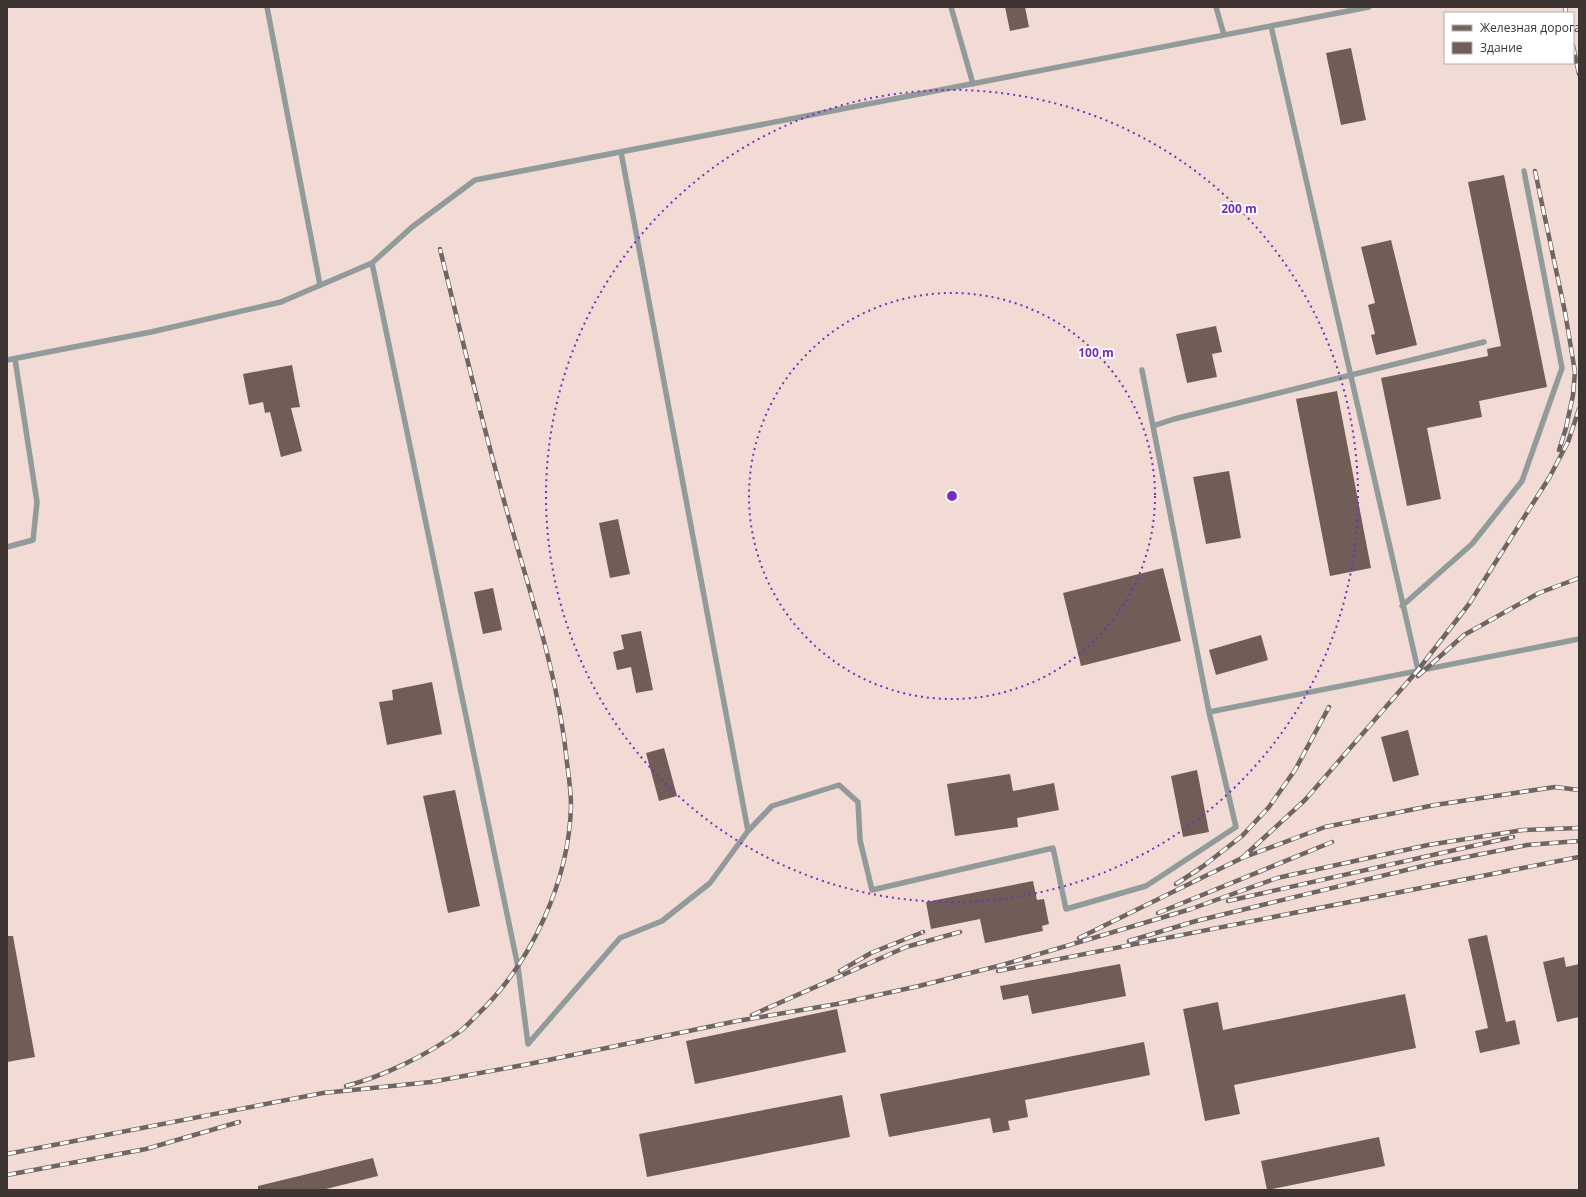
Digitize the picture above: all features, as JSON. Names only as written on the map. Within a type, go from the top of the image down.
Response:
[{"type":"lane","points":[[267,7],[320,285]]},
{"type":"lane","points":[[951,7],[973,84]]},
{"type":"lane","points":[[1216,7],[1224,35]]},
{"type":"lane","points":[[7,360],[151,332],[281,302],[372,263],[412,227],[475,180],[1369,7]]},
{"type":"lane","points":[[1271,26],[1402,606],[1418,670]]},
{"type":"lane","points":[[621,152],[748,831]]},
{"type":"lane","points":[[1402,606],[1472,544],[1522,481],[1562,368],[1524,172]]},
{"type":"lane","points":[[372,263],[518,967],[528,1044],[620,938],[662,922],[710,883],[748,831],[772,806],[839,785],[858,802],[860,840],[872,890],[1054,848],[1066,909],[1076,908],[1146,886],[1236,827],[1209,712],[1142,370]]},
{"type":"lane","points":[[1153,426],[1174,419],[1484,342]]},
{"type":"lane","points":[[7,548],[33,540],[37,502],[15,359]]},
{"type":"lane","points":[[1209,712],[1579,639]]},
{"type":"shaded area","points":[[7,7],[1579,7],[1579,1190],[7,1190]]},
{"type":"building","points":[[1005,7],[1025,7],[1029,27],[1010,31]]},
{"type":"building","points":[[1351,48],[1366,120],[1341,125],[1326,53]]},
{"type":"building","points":[[1504,175],[1547,387],[1479,401],[1482,417],[1427,428],[1441,499],[1407,506],[1381,378],[1488,356],[1487,349],[1501,346],[1468,182]]},
{"type":"building","points":[[1391,240],[1417,345],[1376,355],[1371,335],[1375,334],[1368,305],[1375,303],[1361,247]]},
{"type":"building","points":[[1216,326],[1222,352],[1212,354],[1217,377],[1187,383],[1176,334]]},
{"type":"building","points":[[292,365],[300,407],[291,408],[302,451],[281,457],[270,412],[265,413],[263,402],[249,405],[243,374]]},
{"type":"building","points":[[1337,391],[1371,568],[1330,576],[1296,399]]},
{"type":"building","points":[[1229,471],[1241,538],[1206,544],[1193,477]]},
{"type":"building","points":[[618,519],[630,574],[610,578],[599,523]]},
{"type":"building","points":[[1163,568],[1181,641],[1081,666],[1063,593]]},
{"type":"building","points":[[493,588],[502,630],[483,634],[474,592]]},
{"type":"building","points":[[641,631],[653,690],[636,693],[631,667],[617,670],[613,652],[624,649],[621,635]]},
{"type":"building","points":[[1261,635],[1268,660],[1216,675],[1209,650]]},
{"type":"building","points":[[432,682],[442,734],[387,745],[379,702],[393,700],[392,690]]},
{"type":"building","points":[[1408,730],[1419,775],[1393,782],[1381,737]]},
{"type":"building","points":[[664,748],[677,796],[659,801],[646,753]]},
{"type":"building","points":[[1197,770],[1209,832],[1183,837],[1171,776]]},
{"type":"building","points":[[1010,774],[1013,791],[1054,783],[1059,810],[1017,818],[1018,827],[955,836],[947,784]]},
{"type":"building","points":[[455,790],[480,906],[448,913],[423,796]]},
{"type":"building","points":[[1033,881],[1037,900],[1044,899],[1049,924],[1042,926],[1043,931],[985,943],[980,919],[931,929],[926,902]]},
{"type":"building","points":[[1487,935],[1506,1022],[1515,1020],[1520,1044],[1480,1053],[1475,1031],[1488,1028],[1468,939]]},
{"type":"building","points":[[7,936],[13,936],[35,1057],[7,1062]]},
{"type":"building","points":[[1564,957],[1566,967],[1579,964],[1579,1017],[1557,1022],[1543,962]]},
{"type":"building","points":[[1120,964],[1126,996],[1032,1014],[1028,995],[1003,1000],[1000,986]]},
{"type":"building","points":[[1405,994],[1416,1048],[1234,1085],[1240,1114],[1205,1121],[1183,1009],[1218,1002],[1223,1030]]},
{"type":"building","points":[[837,1009],[846,1052],[695,1084],[686,1041]]},
{"type":"building","points":[[1144,1042],[1150,1075],[1025,1100],[1028,1117],[1008,1121],[1010,1130],[993,1133],[990,1118],[889,1137],[880,1094]]},
{"type":"building","points":[[842,1095],[850,1137],[647,1177],[639,1134]]},
{"type":"building","points":[[1379,1137],[1385,1166],[1267,1190],[1261,1161]]},
{"type":"building","points":[[373,1158],[378,1176],[322,1190],[258,1190],[258,1186]]},
{"type":"railway","points":[[1565,7],[1566,12]]},
{"type":"railway","points":[[1574,51],[1579,74]]},
{"type":"railway","points":[[1535,171],[1565,312],[1575,372],[1573,395],[1566,428],[1559,450]]},
{"type":"railway","points":[[346,1086],[390,1071],[447,1041],[463,1029],[496,995],[514,972],[530,947],[543,920],[555,892],[569,835],[571,806],[570,784],[558,700],[535,607],[490,449],[440,249]]},
{"type":"railway","points":[[1242,858],[1305,800],[1418,670],[1469,604],[1549,478],[1568,442],[1579,409]]},
{"type":"railway","points":[[1418,676],[1464,635],[1539,593],[1579,578]]},
{"type":"railway","points":[[1176,884],[1202,867],[1242,836],[1269,807],[1295,770],[1329,707]]},
{"type":"railway","points":[[1079,938],[1242,858],[1325,827],[1435,805],[1555,787],[1579,790]]},
{"type":"railway","points":[[7,1154],[323,1093],[431,1082],[529,1064],[737,1021],[837,1004],[919,986],[1002,965],[1191,909],[1277,878],[1428,845],[1523,830],[1579,828]]},
{"type":"railway","points":[[1228,901],[1513,837]]},
{"type":"railway","points":[[1129,941],[1196,921],[1431,864],[1527,845],[1579,841]]},
{"type":"railway","points":[[1158,913],[1332,842]]},
{"type":"railway","points":[[998,971],[1579,857]]},
{"type":"railway","points":[[840,971],[871,953],[923,932]]},
{"type":"railway","points":[[752,1015],[906,947],[960,932]]},
{"type":"railway","points":[[7,1175],[146,1149],[239,1122]]}]
